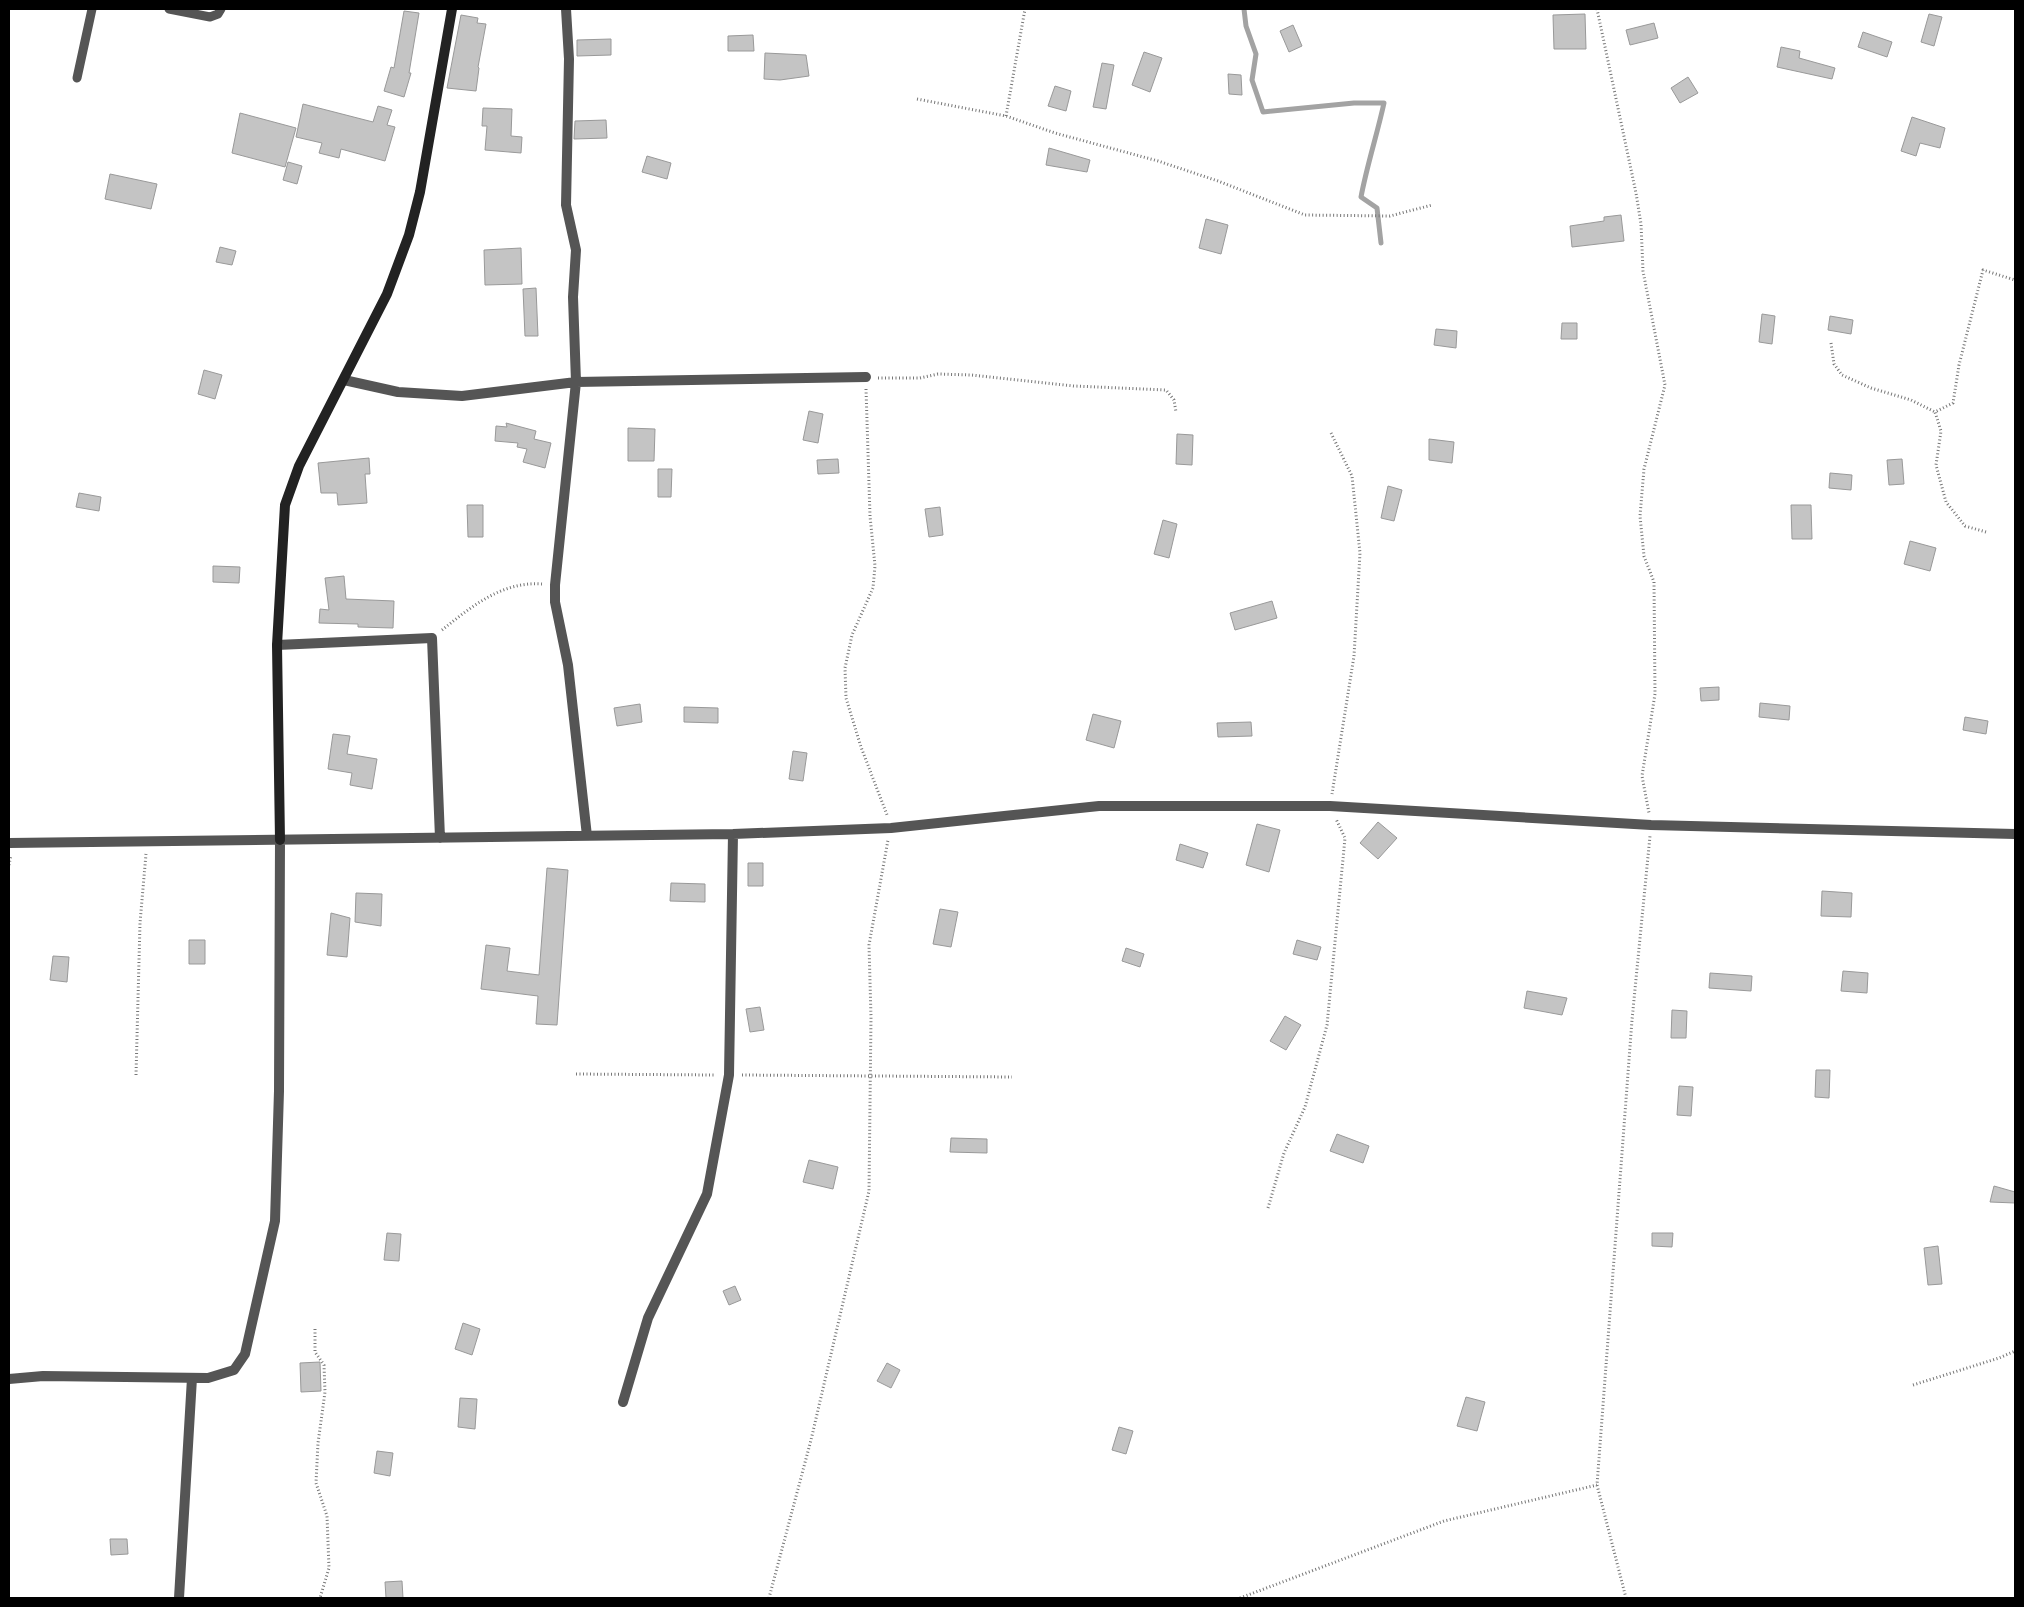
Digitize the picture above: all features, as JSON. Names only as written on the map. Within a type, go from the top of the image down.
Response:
[{"type":"street","points":[[9,1378],[43,1376],[208,1378],[234,1370],[245,1354],[275,1221],[279,1082],[280,840],[277,645],[285,505],[299,466],[387,294],[409,235],[420,192],[452,9]]},
{"type":"street","points":[[566,9],[569,59],[566,205],[576,250],[573,297],[576,382],[555,585],[556,602],[568,665],[587,836]]},
{"type":"street","points":[[344,380],[398,392],[462,396],[576,382],[866,378]]},
{"type":"street","points":[[277,645],[432,638],[440,838]]},
{"type":"street","points":[[9,842],[733,834],[891,828],[1098,806],[1330,806],[1651,824],[2015,834]]},
{"type":"street","points":[[623,1402],[648,1318],[707,1194],[729,1075],[733,834]]},
{"type":"street","points":[[179,1598],[192,1378]]},
{"type":"lane","points":[[76,78],[92,9]]},
{"type":"lane","points":[[169,9],[210,17],[218,14],[221,9]]},
{"type":"path","points":[[1006,116],[1024,9]]},
{"type":"path","points":[[1597,9],[1636,193],[1641,224],[1643,271],[1665,385],[1644,469],[1640,516],[1644,556],[1654,582],[1655,694],[1642,776],[1651,824],[1632,1020],[1598,1485],[1626,1598]]},
{"type":"path","points":[[917,99],[1006,116],[1055,133],[1104,145],[1194,172],[1305,215],[1390,216],[1432,205]]},
{"type":"path","points":[[1935,412],[1953,403],[1959,365],[1983,270],[2015,280]]},
{"type":"path","points":[[1831,343],[1834,364],[1842,375],[1871,388],[1911,400],[1935,412],[1941,431],[1936,465],[1946,502],[1965,526],[1986,532]]},
{"type":"path","points":[[769,1598],[811,1440],[869,1191],[869,946],[891,828],[861,747],[846,698],[845,668],[848,652],[852,635],[873,588],[875,566],[870,516],[866,378],[920,378],[938,374],[971,375],[1074,386],[1166,390],[1174,400],[1176,412]]},
{"type":"path","points":[[432,638],[471,606],[493,593],[531,583],[555,585]]},
{"type":"path","points":[[136,1075],[140,923],[147,841]]},
{"type":"path","points":[[576,1074],[1012,1077]]},
{"type":"path","points":[[315,1330],[315,1352],[324,1365],[325,1392],[318,1443],[316,1483],[327,1516],[329,1568],[320,1598]]},
{"type":"path","points":[[1913,1386],[2015,1351]]},
{"type":"path","points":[[1240,1598],[1444,1521],[1598,1485]]},
{"type":"building","points":[[404,11],[419,13],[409,73],[411,73],[404,97],[384,91],[391,67],[394,68]]},
{"type":"building","points":[[1585,14],[1586,49],[1554,49],[1553,15]]},
{"type":"building","points":[[1929,14],[1942,17],[1934,46],[1921,42]]},
{"type":"building","points":[[461,15],[478,18],[477,23],[486,24],[478,67],[476,91],[447,88]]},
{"type":"building","points":[[1654,23],[1658,38],[1630,45],[1626,30]]},
{"type":"building","points":[[1293,25],[1302,46],[1289,52],[1280,31]]},
{"type":"building","points":[[1863,32],[1892,42],[1887,57],[1858,47]]},
{"type":"building","points":[[753,35],[754,51],[728,51],[728,36]]},
{"type":"building","points":[[611,39],[611,55],[577,56],[577,40]]},
{"type":"building","points":[[1781,47],[1800,51],[1799,58],[1835,68],[1832,79],[1777,67]]},
{"type":"building","points":[[1144,52],[1162,58],[1150,92],[1132,85]]},
{"type":"building","points":[[765,53],[806,55],[809,76],[780,80],[764,79]]},
{"type":"building","points":[[1102,63],[1114,65],[1106,109],[1093,107]]},
{"type":"building","points":[[1228,74],[1241,75],[1242,95],[1229,94]]},
{"type":"building","points":[[1688,77],[1698,93],[1680,103],[1671,88]]},
{"type":"building","points":[[1055,86],[1071,91],[1066,111],[1048,106]]},
{"type":"building","points":[[303,104],[373,122],[378,106],[392,110],[387,125],[395,127],[385,161],[341,149],[339,158],[319,153],[322,143],[296,137]]},
{"type":"building","points":[[483,108],[512,109],[511,136],[522,137],[521,153],[485,150],[487,126],[482,126]]},
{"type":"building","points":[[240,113],[296,128],[285,167],[232,153]]},
{"type":"building","points":[[1912,117],[1945,128],[1940,148],[1920,143],[1916,156],[1901,151]]},
{"type":"building","points":[[606,120],[607,138],[574,139],[575,121]]},
{"type":"building","points":[[1049,148],[1090,160],[1087,172],[1046,165]]},
{"type":"building","points":[[647,156],[671,163],[667,179],[642,172]]},
{"type":"building","points":[[288,162],[302,166],[297,184],[283,180]]},
{"type":"building","points":[[110,174],[157,184],[151,209],[105,199]]},
{"type":"building","points":[[1621,215],[1624,241],[1572,247],[1570,226],[1604,221],[1604,217]]},
{"type":"building","points":[[1206,219],[1228,225],[1221,254],[1199,248]]},
{"type":"building","points":[[220,247],[236,251],[232,265],[216,262]]},
{"type":"building","points":[[521,248],[522,284],[485,285],[484,250]]},
{"type":"building","points":[[536,288],[538,336],[525,336],[523,289]]},
{"type":"building","points":[[1762,314],[1775,316],[1772,344],[1759,342]]},
{"type":"building","points":[[1830,316],[1853,320],[1851,334],[1828,330]]},
{"type":"building","points":[[1562,323],[1577,323],[1577,339],[1561,339]]},
{"type":"building","points":[[1436,329],[1457,331],[1456,348],[1434,345]]},
{"type":"building","points":[[204,370],[222,375],[215,399],[198,394]]},
{"type":"building","points":[[809,411],[823,414],[818,443],[803,440]]},
{"type":"building","points":[[506,423],[536,431],[534,439],[551,443],[545,468],[523,462],[527,449],[517,447],[518,443],[495,441],[496,426],[507,427]]},
{"type":"building","points":[[628,428],[655,429],[654,461],[628,461]]},
{"type":"building","points":[[1177,434],[1193,435],[1192,465],[1176,464]]},
{"type":"building","points":[[1429,439],[1454,442],[1452,463],[1429,460]]},
{"type":"building","points":[[369,458],[370,474],[365,474],[367,503],[338,505],[337,493],[321,493],[318,463]]},
{"type":"building","points":[[838,459],[839,473],[818,474],[817,460]]},
{"type":"building","points":[[1902,459],[1904,484],[1889,485],[1887,460]]},
{"type":"building","points":[[658,469],[672,469],[671,497],[658,497]]},
{"type":"building","points":[[1830,473],[1852,475],[1851,490],[1829,488]]},
{"type":"building","points":[[1388,486],[1402,490],[1394,521],[1381,518]]},
{"type":"building","points":[[79,493],[101,497],[99,511],[76,507]]},
{"type":"building","points":[[467,505],[483,505],[483,537],[468,537]]},
{"type":"building","points":[[1791,505],[1811,505],[1812,539],[1792,539]]},
{"type":"building","points":[[940,507],[943,535],[929,537],[925,509]]},
{"type":"building","points":[[1163,520],[1177,524],[1169,558],[1154,554]]},
{"type":"building","points":[[1910,541],[1936,548],[1930,571],[1904,564]]},
{"type":"building","points":[[213,566],[240,567],[239,583],[213,582]]},
{"type":"building","points":[[344,576],[346,599],[394,601],[393,628],[358,627],[358,624],[319,623],[320,609],[329,610],[325,578]]},
{"type":"building","points":[[1272,601],[1277,618],[1235,630],[1230,613]]},
{"type":"building","points":[[1719,687],[1719,700],[1701,701],[1700,688]]},
{"type":"building","points":[[1760,703],[1790,706],[1789,720],[1759,717]]},
{"type":"building","points":[[640,704],[642,722],[617,726],[614,708]]},
{"type":"building","points":[[684,707],[718,708],[718,723],[684,722]]},
{"type":"building","points":[[1093,714],[1121,721],[1114,748],[1086,740]]},
{"type":"building","points":[[1965,717],[1988,721],[1986,734],[1963,730]]},
{"type":"building","points":[[1251,722],[1252,736],[1218,737],[1217,723]]},
{"type":"building","points":[[333,734],[350,736],[347,754],[377,759],[372,789],[350,785],[352,773],[328,769]]},
{"type":"building","points":[[793,751],[807,753],[803,781],[789,779]]},
{"type":"building","points":[[1378,822],[1397,838],[1378,859],[1360,843]]},
{"type":"building","points":[[1257,824],[1280,830],[1269,872],[1246,865]]},
{"type":"building","points":[[1180,844],[1208,853],[1203,868],[1176,860]]},
{"type":"building","points":[[748,863],[763,863],[763,886],[748,886]]},
{"type":"building","points":[[547,868],[568,870],[557,1025],[536,1024],[538,996],[481,989],[486,945],[510,948],[507,971],[539,975]]},
{"type":"building","points":[[671,883],[705,884],[705,902],[670,901]]},
{"type":"building","points":[[1822,891],[1852,893],[1851,917],[1821,916]]},
{"type":"building","points":[[356,893],[382,894],[381,926],[355,922]]},
{"type":"building","points":[[940,909],[958,912],[951,947],[933,944]]},
{"type":"building","points":[[331,913],[350,918],[347,957],[327,955]]},
{"type":"building","points":[[189,940],[205,940],[205,964],[189,964]]},
{"type":"building","points":[[1297,940],[1321,947],[1317,960],[1293,954]]},
{"type":"building","points":[[1126,948],[1144,954],[1140,967],[1122,961]]},
{"type":"building","points":[[53,956],[69,957],[67,982],[50,980]]},
{"type":"building","points":[[1843,971],[1868,973],[1867,993],[1841,991]]},
{"type":"building","points":[[1710,973],[1752,976],[1751,991],[1709,988]]},
{"type":"building","points":[[1527,991],[1567,998],[1562,1015],[1524,1008]]},
{"type":"building","points":[[760,1007],[764,1030],[750,1032],[746,1009]]},
{"type":"building","points":[[1672,1010],[1687,1011],[1686,1038],[1671,1038]]},
{"type":"building","points":[[1285,1016],[1301,1025],[1286,1050],[1270,1041]]},
{"type":"building","points":[[1816,1070],[1830,1070],[1829,1098],[1815,1097]]},
{"type":"building","points":[[1679,1086],[1693,1087],[1691,1116],[1677,1115]]},
{"type":"building","points":[[1337,1134],[1369,1146],[1363,1163],[1330,1151]]},
{"type":"building","points":[[951,1138],[987,1139],[987,1153],[950,1152]]},
{"type":"building","points":[[809,1160],[838,1167],[833,1189],[803,1182]]},
{"type":"building","points":[[1994,1186],[2015,1192],[2015,1203],[1990,1202]]},
{"type":"building","points":[[387,1233],[401,1234],[399,1261],[384,1260]]},
{"type":"building","points":[[1652,1233],[1673,1233],[1672,1247],[1652,1246]]},
{"type":"building","points":[[1938,1246],[1942,1284],[1928,1285],[1924,1248]]},
{"type":"building","points":[[735,1286],[741,1300],[729,1305],[723,1291]]},
{"type":"building","points":[[463,1323],[480,1329],[472,1355],[455,1349]]},
{"type":"building","points":[[320,1362],[321,1391],[301,1392],[300,1363]]},
{"type":"building","points":[[887,1363],[900,1370],[891,1388],[877,1381]]},
{"type":"building","points":[[1466,1397],[1485,1402],[1477,1431],[1457,1426]]},
{"type":"building","points":[[460,1398],[477,1399],[475,1429],[458,1427]]},
{"type":"building","points":[[1119,1427],[1133,1431],[1126,1454],[1112,1450]]},
{"type":"building","points":[[377,1451],[393,1453],[390,1476],[374,1473]]},
{"type":"building","points":[[110,1539],[127,1539],[128,1554],[111,1555]]},
{"type":"building","points":[[402,1581],[403,1598],[386,1598],[385,1582]]},
{"type":"waterway","points":[[1244,9],[1246,26],[1256,54],[1252,80],[1263,112],[1354,103],[1384,103],[1361,197],[1377,208],[1381,243]]}]
